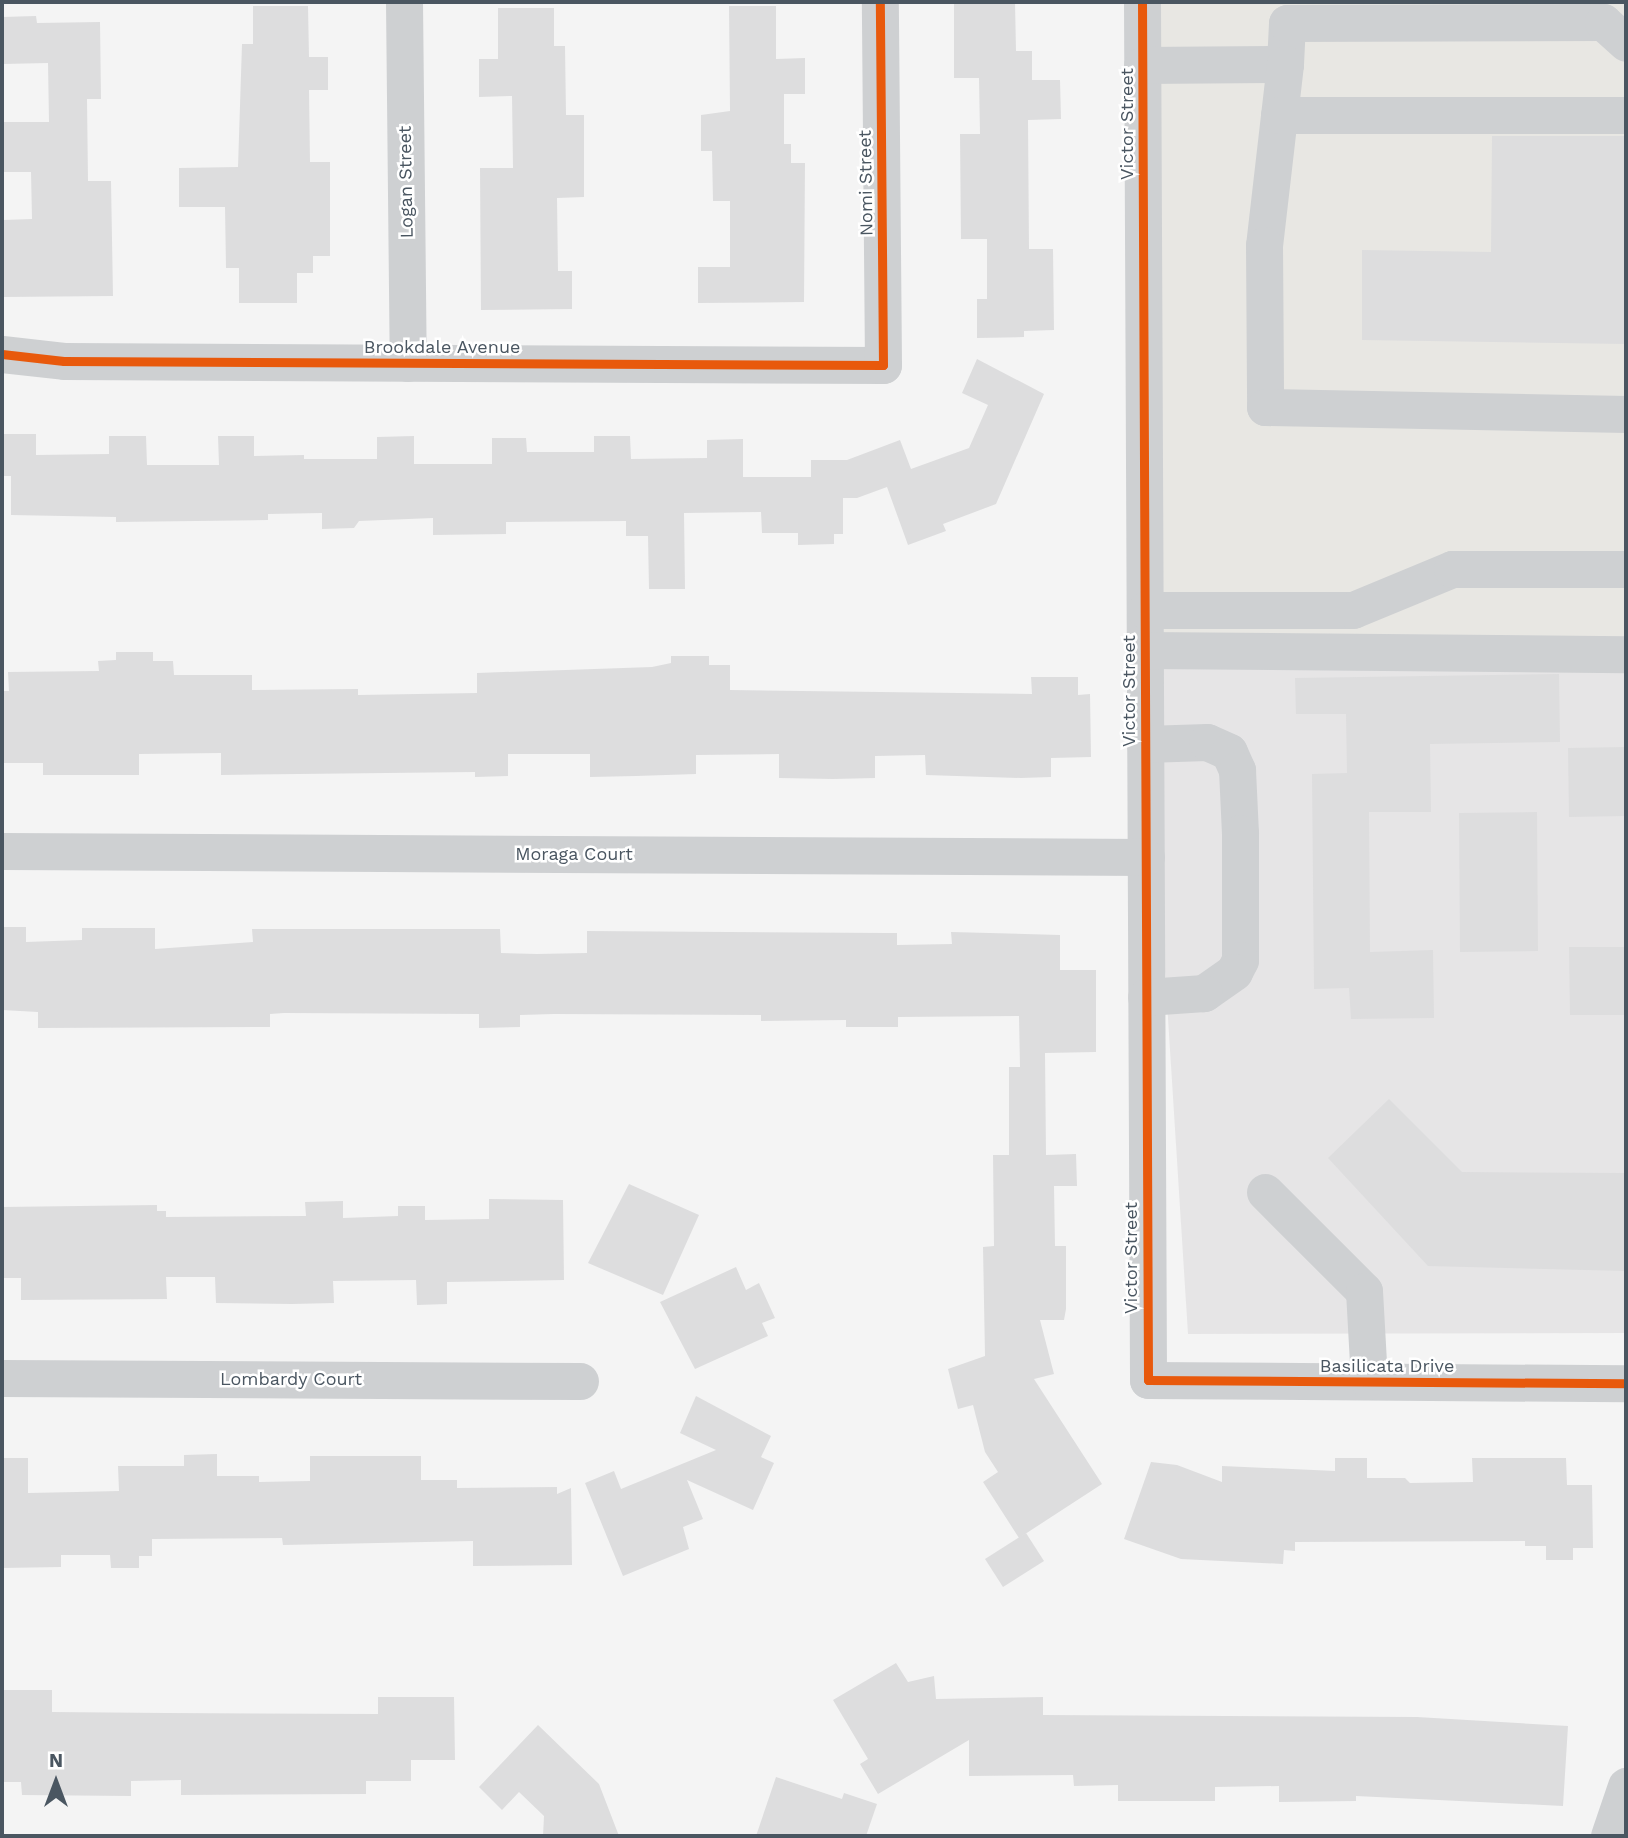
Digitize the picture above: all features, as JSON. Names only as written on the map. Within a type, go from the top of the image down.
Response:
[{"type":"street","name":"Logan Street","points":[[404,2],[408,363]]},
{"type":"street","name":"Nomi Street","points":[[880,2],[883,365]]},
{"type":"street","name":"Victor Street","points":[[1142,2],[1148,1380]]},
{"type":"street","points":[[1626,43],[1603,22],[1287,23],[1285,64],[1264,245],[1265,407],[1626,414]]},
{"type":"street","points":[[1142,65],[1285,64]]},
{"type":"street","points":[[1279,114],[1626,114]]},
{"type":"street","name":"Brookdale Avenue","points":[[2,354],[64,361],[883,365]]},
{"type":"street","points":[[1145,610],[1353,610],[1452,569],[1626,569]]},
{"type":"street","points":[[1145,650],[1626,654]]},
{"type":"street","points":[[1145,744],[1207,743],[1229,752],[1237,770],[1240,833],[1240,960],[1234,972],[1204,993],[1146,997]]},
{"type":"street","name":"Moraga Court","points":[[2,851],[1146,857]]},
{"type":"street","points":[[1265,1192],[1364,1291],[1369,1381]]},
{"type":"street","name":"Lombardy Court","points":[[2,1378],[580,1381]]},
{"type":"street","name":"Basilicata Drive","points":[[1148,1380],[1626,1383]]},
{"type":"street","points":[[1609,1836],[1626,1786]]},
{"type":"shaded area","points":[[1153,2],[1626,2],[1626,641],[1144,639]]},
{"type":"shaded area","points":[[1144,639],[1626,641],[1626,1333],[1188,1334]]},
{"type":"building","points":[[954,2],[1015,2],[1016,51],[1032,51],[1032,80],[1060,80],[1061,119],[1028,120],[1029,249],[1053,249],[1054,330],[1024,331],[1024,337],[977,338],[977,299],[987,299],[987,239],[961,239],[960,134],[980,134],[979,78],[954,78]]},
{"type":"building","points":[[253,6],[308,6],[309,57],[328,57],[328,90],[309,90],[310,162],[330,162],[330,256],[313,256],[313,273],[297,273],[297,303],[239,303],[239,268],[226,268],[225,207],[179,207],[179,168],[238,167],[242,44],[253,44]]},
{"type":"building","points":[[729,6],[776,6],[776,59],[805,58],[805,94],[784,94],[784,144],[791,144],[791,163],[805,163],[804,302],[698,303],[698,267],[730,267],[730,201],[713,201],[712,151],[701,151],[701,115],[730,111]]},
{"type":"building","points":[[498,8],[554,8],[554,46],[565,46],[566,115],[584,115],[584,197],[557,198],[558,271],[572,271],[572,309],[481,310],[480,168],[513,168],[512,96],[479,97],[479,59],[498,59]]},
{"type":"building","points":[[36,16],[37,23],[100,22],[101,99],[87,99],[88,181],[111,181],[113,296],[4,297],[3,220],[32,219],[31,172],[3,172],[2,122],[49,122],[48,63],[3,64],[2,17]]},
{"type":"building","points":[[1492,136],[1626,136],[1626,344],[1362,340],[1362,250],[1491,252]]},
{"type":"building","points":[[977,359],[1044,394],[996,504],[943,524],[946,531],[908,545],[887,487],[857,498],[843,498],[843,534],[834,534],[834,544],[798,545],[798,533],[762,533],[761,512],[684,513],[685,589],[649,589],[648,536],[626,536],[626,521],[506,522],[506,534],[433,535],[433,518],[359,521],[354,528],[322,529],[322,513],[268,514],[268,520],[116,522],[116,517],[11,515],[11,476],[2,476],[2,434],[36,434],[36,455],[109,454],[109,436],[146,436],[147,465],[219,465],[218,436],[254,436],[254,456],[304,455],[304,459],[377,459],[377,437],[414,436],[414,464],[492,464],[492,438],[526,438],[527,452],[594,452],[594,436],[630,436],[631,459],[707,458],[707,440],[743,439],[743,477],[811,477],[811,460],[847,460],[900,440],[911,469],[969,448],[988,405],[962,393]]},
{"type":"building","points":[[116,652],[153,652],[153,661],[173,661],[174,675],[252,675],[252,690],[358,689],[358,695],[477,693],[477,673],[652,667],[671,663],[671,656],[709,656],[709,665],[730,665],[730,690],[1032,694],[1031,677],[1078,677],[1078,695],[1090,694],[1091,757],[1051,758],[1051,777],[1021,778],[926,775],[925,755],[875,756],[875,778],[833,779],[779,778],[779,754],[696,755],[696,774],[590,777],[590,754],[508,754],[508,776],[475,777],[475,772],[221,775],[221,753],[139,754],[139,775],[43,775],[43,763],[2,763],[2,691],[9,691],[8,672],[99,671],[98,661],[116,660]]},
{"type":"building","points":[[1559,674],[1560,742],[1430,744],[1431,812],[1369,812],[1370,952],[1433,950],[1434,1018],[1351,1019],[1349,988],[1314,989],[1312,774],[1347,773],[1346,714],[1296,714],[1295,678]]},
{"type":"building","points":[[1626,747],[1626,816],[1569,817],[1568,748]]},
{"type":"building","points":[[1537,812],[1538,951],[1460,952],[1459,813]]},
{"type":"building","points":[[2,927],[26,927],[26,942],[82,940],[82,928],[155,928],[155,949],[253,942],[252,929],[500,929],[501,953],[537,954],[587,953],[587,931],[897,933],[897,945],[952,944],[951,932],[1060,935],[1060,970],[1096,970],[1096,1052],[1045,1053],[1046,1155],[1076,1154],[1077,1186],[1054,1186],[1055,1246],[1066,1246],[1066,1309],[1064,1320],[1040,1320],[1054,1374],[1034,1379],[1102,1484],[1019,1538],[983,1482],[998,1472],[985,1452],[973,1405],[958,1409],[948,1369],[985,1356],[983,1247],[994,1246],[993,1155],[1009,1155],[1009,1067],[1020,1067],[1019,1016],[898,1017],[898,1027],[846,1027],[846,1020],[761,1021],[761,1015],[554,1014],[520,1015],[520,1027],[479,1028],[479,1014],[284,1013],[270,1014],[270,1027],[38,1028],[38,1012],[2,1010]]},
{"type":"building","points":[[1569,947],[1626,947],[1626,1015],[1570,1015]]},
{"type":"building","points":[[1389,1099],[1462,1172],[1626,1173],[1626,1271],[1428,1266],[1328,1158]]},
{"type":"building","points":[[629,1184],[699,1215],[663,1295],[588,1263]]},
{"type":"building","points":[[489,1199],[563,1200],[564,1280],[447,1282],[447,1304],[417,1305],[416,1280],[333,1281],[334,1303],[292,1304],[216,1303],[215,1277],[166,1277],[167,1299],[21,1300],[21,1278],[2,1278],[2,1207],[157,1205],[157,1211],[166,1211],[166,1217],[306,1216],[305,1202],[343,1201],[343,1218],[398,1216],[398,1206],[425,1206],[425,1220],[489,1219]]},
{"type":"building","points":[[736,1267],[746,1290],[759,1283],[775,1318],[762,1323],[768,1336],[695,1369],[660,1302]]},
{"type":"building","points":[[696,1396],[771,1436],[761,1457],[774,1463],[753,1510],[687,1480],[703,1519],[683,1527],[689,1549],[623,1576],[585,1483],[614,1471],[621,1489],[716,1450],[680,1433]]},
{"type":"building","points":[[217,1454],[217,1476],[259,1476],[259,1482],[310,1481],[310,1456],[421,1456],[421,1480],[457,1480],[457,1488],[557,1487],[557,1494],[571,1488],[572,1565],[473,1566],[473,1541],[283,1545],[282,1538],[152,1539],[152,1556],[139,1556],[139,1568],[111,1568],[110,1555],[61,1555],[61,1567],[2,1568],[2,1458],[28,1458],[28,1493],[119,1491],[118,1466],[184,1466],[184,1455]]},
{"type":"building","points":[[1335,1458],[1367,1458],[1367,1478],[1405,1478],[1410,1483],[1473,1482],[1472,1458],[1566,1458],[1567,1485],[1592,1485],[1593,1548],[1573,1548],[1573,1560],[1546,1560],[1546,1546],[1525,1546],[1525,1541],[1295,1542],[1295,1551],[1284,1550],[1283,1564],[1181,1559],[1124,1539],[1151,1462],[1177,1465],[1222,1482],[1222,1466],[1335,1471]]},
{"type":"building","points":[[1026,1533],[1044,1561],[1003,1587],[985,1559]]},
{"type":"building","points":[[896,1663],[908,1682],[934,1676],[936,1699],[1043,1697],[1043,1715],[1417,1717],[1568,1726],[1563,1806],[1356,1796],[1356,1801],[1279,1802],[1279,1786],[1215,1787],[1215,1801],[1118,1801],[1118,1785],[1074,1786],[1073,1775],[969,1776],[969,1740],[878,1794],[860,1764],[868,1759],[833,1700]]},
{"type":"building","points":[[2,1690],[52,1690],[52,1712],[378,1714],[378,1697],[454,1697],[455,1760],[411,1760],[411,1781],[366,1781],[366,1794],[181,1795],[181,1780],[131,1781],[131,1796],[22,1795],[21,1782],[2,1782]]},
{"type":"building","points":[[538,1725],[599,1784],[619,1836],[543,1836],[544,1816],[519,1792],[502,1810],[479,1787]]},
{"type":"building","points":[[776,1777],[842,1799],[844,1793],[877,1804],[866,1836],[756,1836]]},
{"type":"cycle path","points":[[2,354],[64,361],[883,365],[880,2]]},
{"type":"cycle path","points":[[1142,2],[1148,1380],[1626,1383]]}]
